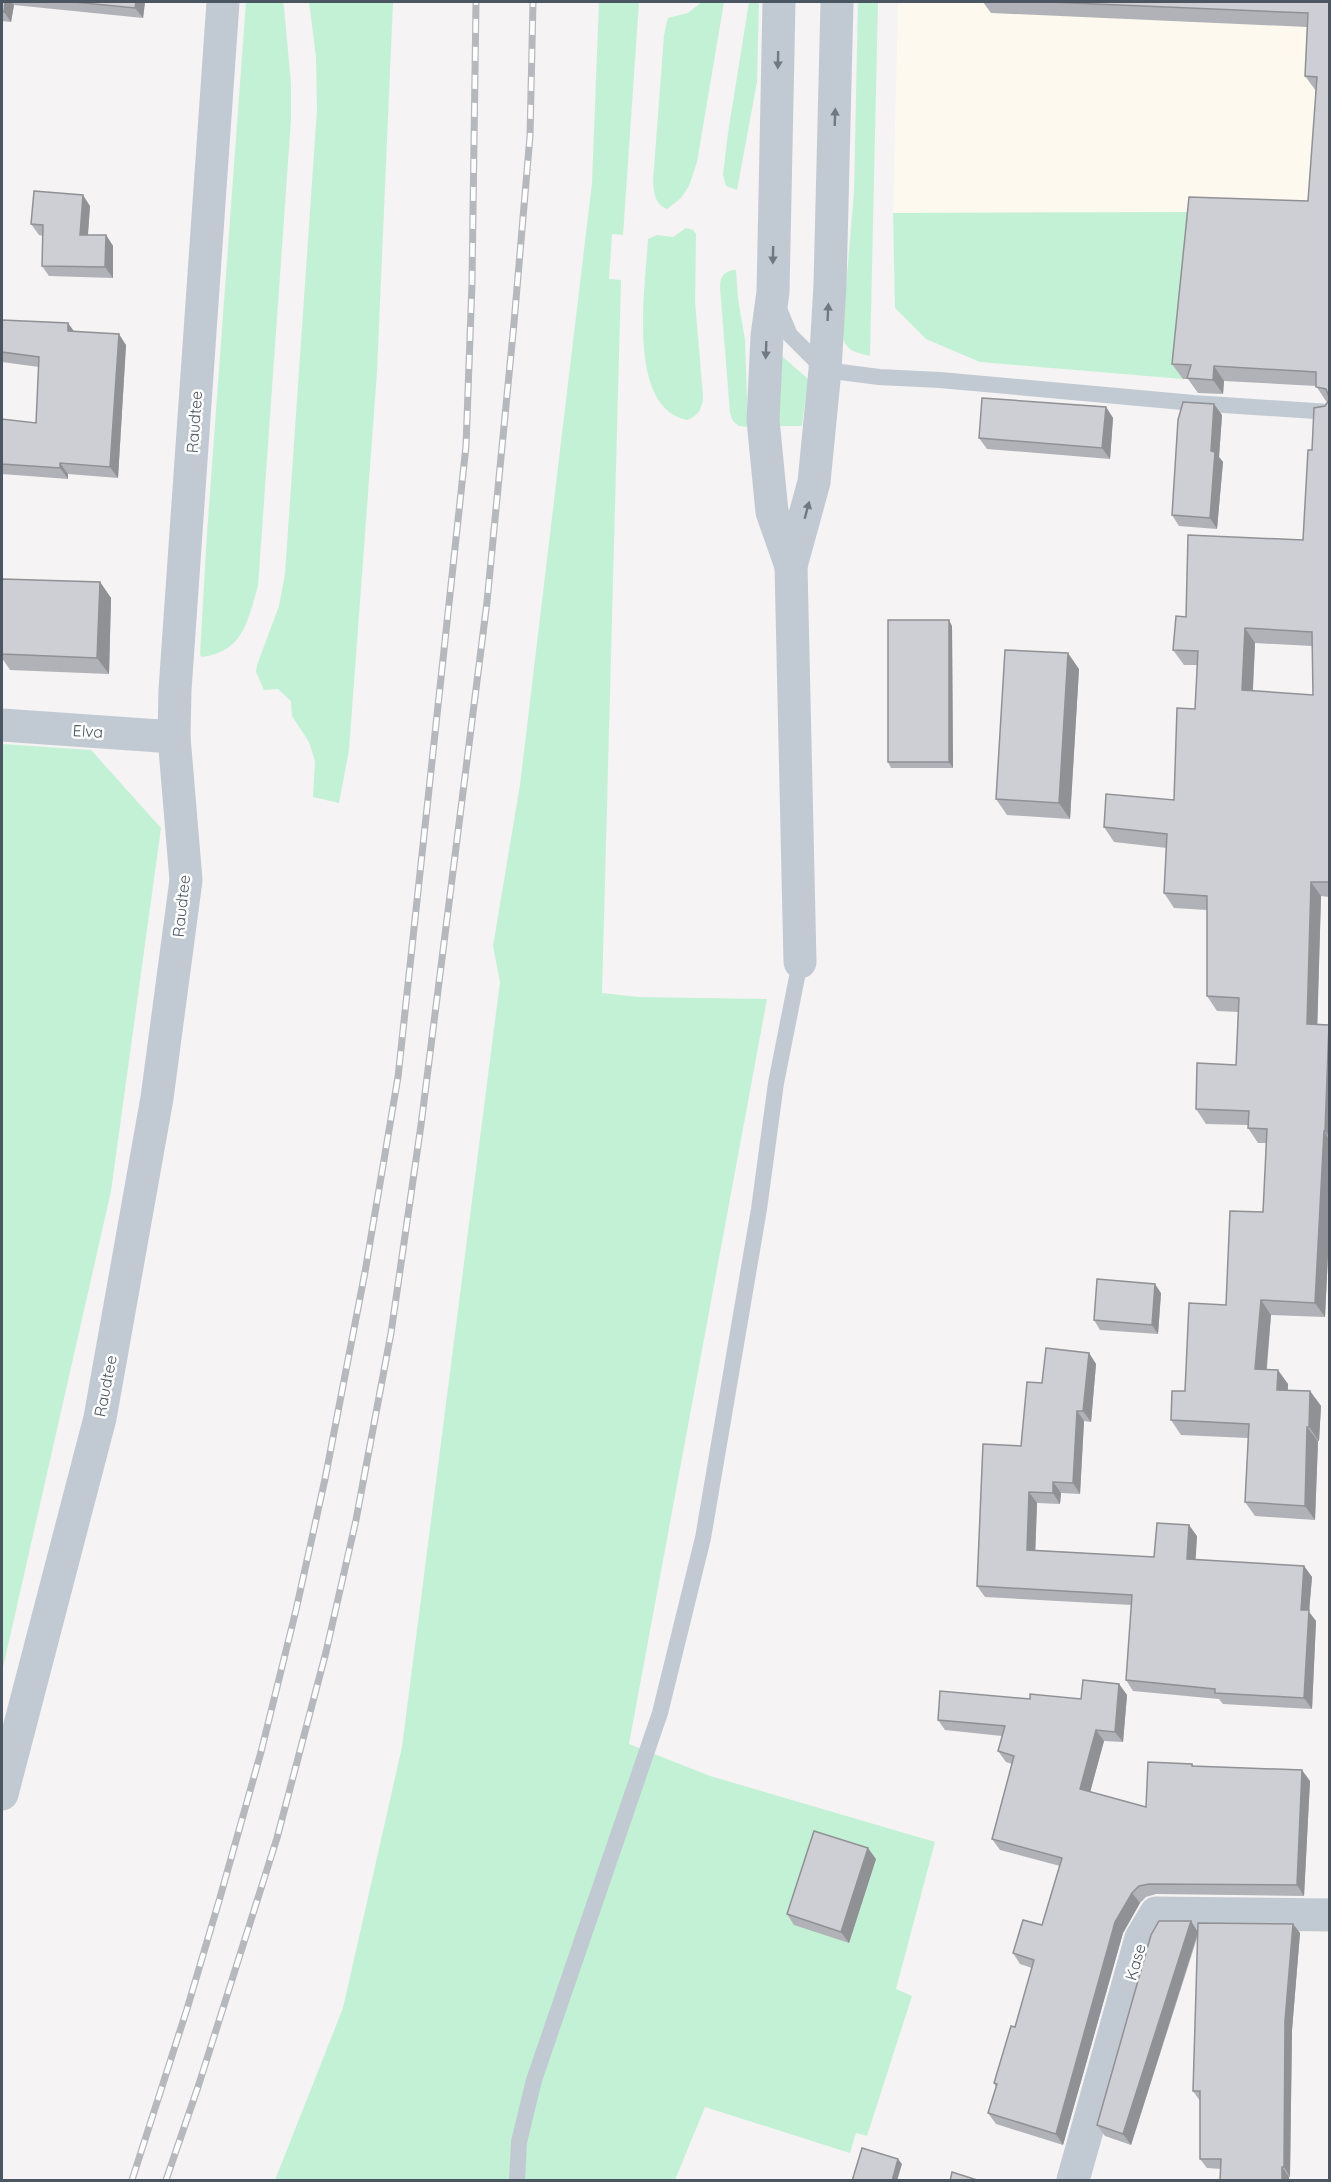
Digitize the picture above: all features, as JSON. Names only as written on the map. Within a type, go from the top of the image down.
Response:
[{"type":"street","name":"Raudtee","points":[[2,1794],[100,1418],[157,1098],[186,880],[174,737],[175,690],[223,2]]},
{"type":"street","points":[[779,2],[772,292],[767,336],[763,420],[772,512],[791,566]]},
{"type":"street","points":[[800,962],[791,566],[814,482],[825,370],[830,285],[837,2]]},
{"type":"street","name":"Elva","points":[[2,725],[174,737]]},
{"type":"street","name":"Kase","points":[[1073,2181],[1141,1938],[1156,1913],[1329,1915]]},
{"type":"lane","points":[[772,292],[790,335],[825,370],[879,377],[1329,412]]},
{"type":"lane","points":[[517,2181],[519,2142],[534,2080],[660,1713],[703,1538],[759,1209],[776,1083],[800,962]]},
{"type":"shaded area","points":[[898,2],[1329,2],[1329,216],[1199,212],[893,213]]},
{"type":"green space","points":[[246,2],[283,2],[291,84],[291,120],[258,586],[242,633],[227,648],[216,654],[202,657],[200,655],[207,533]]},
{"type":"green space","points":[[309,2],[393,2],[377,372],[349,750],[339,803],[313,797],[315,761],[309,742],[292,716],[291,701],[278,689],[264,690],[256,672],[279,606],[285,574],[317,110],[316,57]]},
{"type":"green space","points":[[599,2],[639,2],[623,235],[612,234],[609,279],[621,280],[602,993],[638,997],[767,999],[629,1744],[710,1776],[935,1842],[896,1989],[912,1996],[867,2136],[856,2133],[850,2153],[705,2107],[675,2180],[275,2180],[343,2008],[402,1747],[500,982],[493,946],[520,785],[592,183]]},
{"type":"green space","points":[[702,2],[724,2],[697,162],[689,186],[681,198],[667,209],[658,201],[653,181],[664,35],[668,18],[688,13]]},
{"type":"green space","points":[[749,2],[759,2],[757,82],[737,190],[726,186],[723,175]]},
{"type":"green space","points":[[858,2],[878,2],[870,356],[855,352],[848,347],[842,334],[854,192]]},
{"type":"green space","points":[[1199,212],[1183,379],[980,362],[926,339],[895,308],[893,213]]},
{"type":"green space","points":[[686,228],[693,230],[696,234],[695,302],[703,396],[700,411],[687,420],[667,410],[654,393],[647,369],[643,313],[648,239],[657,235],[673,237]]},
{"type":"green space","points":[[736,270],[745,340],[748,427],[739,426],[733,421],[730,413],[720,287],[723,276]]},
{"type":"green space","points":[[779,357],[783,357],[808,379],[802,426],[777,426]]},
{"type":"green space","points":[[2,744],[91,750],[161,828],[111,1191],[2,1672]]},
{"type":"building","points":[[2,2],[5,2],[4,12],[2,11]]},
{"type":"building","points":[[74,2],[136,2],[135,8]]},
{"type":"building","points":[[1049,2],[1329,2],[1329,397],[1326,389],[1316,387],[1316,372],[1214,366],[1213,380],[1187,378],[1191,365],[1172,364],[1189,197],[1308,201],[1317,77],[1305,76],[1308,13]]},
{"type":"building","points":[[34,191],[83,195],[80,235],[106,235],[105,267],[42,266],[43,225],[31,224]]},
{"type":"building","points":[[2,320],[68,323],[68,331],[119,334],[110,467],[60,463],[60,468],[2,464],[2,419],[36,423],[39,357],[2,352]]},
{"type":"building","points":[[982,398],[1106,407],[1102,448],[979,438]]},
{"type":"building","points":[[1329,400],[1329,882],[1311,882],[1307,1024],[1329,1025],[1315,1303],[1261,1300],[1255,1369],[1278,1370],[1277,1390],[1310,1391],[1305,1506],[1245,1502],[1249,1424],[1171,1420],[1172,1391],[1185,1391],[1189,1303],[1226,1305],[1230,1211],[1263,1212],[1267,1129],[1248,1128],[1249,1111],[1196,1109],[1197,1063],[1236,1065],[1239,998],[1207,996],[1207,896],[1164,893],[1167,834],[1104,827],[1106,794],[1174,800],[1177,708],[1195,709],[1198,651],[1173,650],[1176,616],[1186,617],[1188,535],[1303,540],[1308,450],[1312,450],[1314,408],[1325,406]],"holes":[[[1245,628],[1312,632],[1313,695],[1242,690]]]},
{"type":"building","points":[[1183,402],[1214,404],[1211,451],[1215,452],[1210,518],[1172,515],[1178,420]]},
{"type":"building","points":[[2,579],[100,582],[97,658],[2,654]]},
{"type":"building","points":[[888,620],[949,620],[949,762],[888,762]]},
{"type":"building","points":[[1005,650],[1068,653],[1059,803],[996,799]]},
{"type":"building","points":[[1097,1279],[1155,1284],[1152,1325],[1094,1320]]},
{"type":"building","points":[[1046,1348],[1089,1353],[1083,1411],[1077,1411],[1073,1483],[1053,1482],[1053,1493],[1029,1492],[1027,1550],[1154,1557],[1157,1523],[1189,1525],[1187,1559],[1304,1566],[1301,1610],[1309,1610],[1304,1698],[1215,1693],[1215,1689],[1126,1680],[1132,1595],[977,1586],[983,1444],[1021,1446],[1027,1382],[1042,1383]]},
{"type":"building","points":[[1083,1680],[1119,1684],[1115,1732],[1096,1730],[1080,1789],[1146,1807],[1148,1762],[1302,1770],[1297,1885],[1149,1884],[1139,1886],[1132,1893],[1115,1922],[1056,2134],[988,2113],[997,2084],[994,2083],[1011,2026],[1015,2027],[1034,1960],[1013,1953],[1023,1920],[1042,1925],[1062,1858],[992,1839],[1014,1756],[998,1751],[1005,1726],[938,1720],[940,1691],[1030,1699],[1030,1694],[1081,1699]]},
{"type":"building","points":[[814,1831],[868,1848],[841,1932],[787,1914]]},
{"type":"building","points":[[1159,1921],[1191,1921],[1123,2134],[1097,2125],[1151,1935]]},
{"type":"building","points":[[1198,1923],[1293,1924],[1285,2021],[1282,2181],[1220,2181],[1221,2159],[1200,2159],[1200,2091],[1193,2091]]},
{"type":"building","points":[[862,2148],[898,2159],[892,2181],[852,2181]]},
{"type":"building","points":[[952,2172],[980,2181],[950,2181]]},
{"type":"railway","points":[[132,2180],[219,1901],[261,1752],[296,1610],[325,1479],[365,1272],[398,1077],[466,446],[472,283],[476,2]]},
{"type":"railway","points":[[166,2180],[277,1838],[326,1652],[356,1520],[391,1333],[421,1125],[487,602],[530,136],[533,2]]}]
